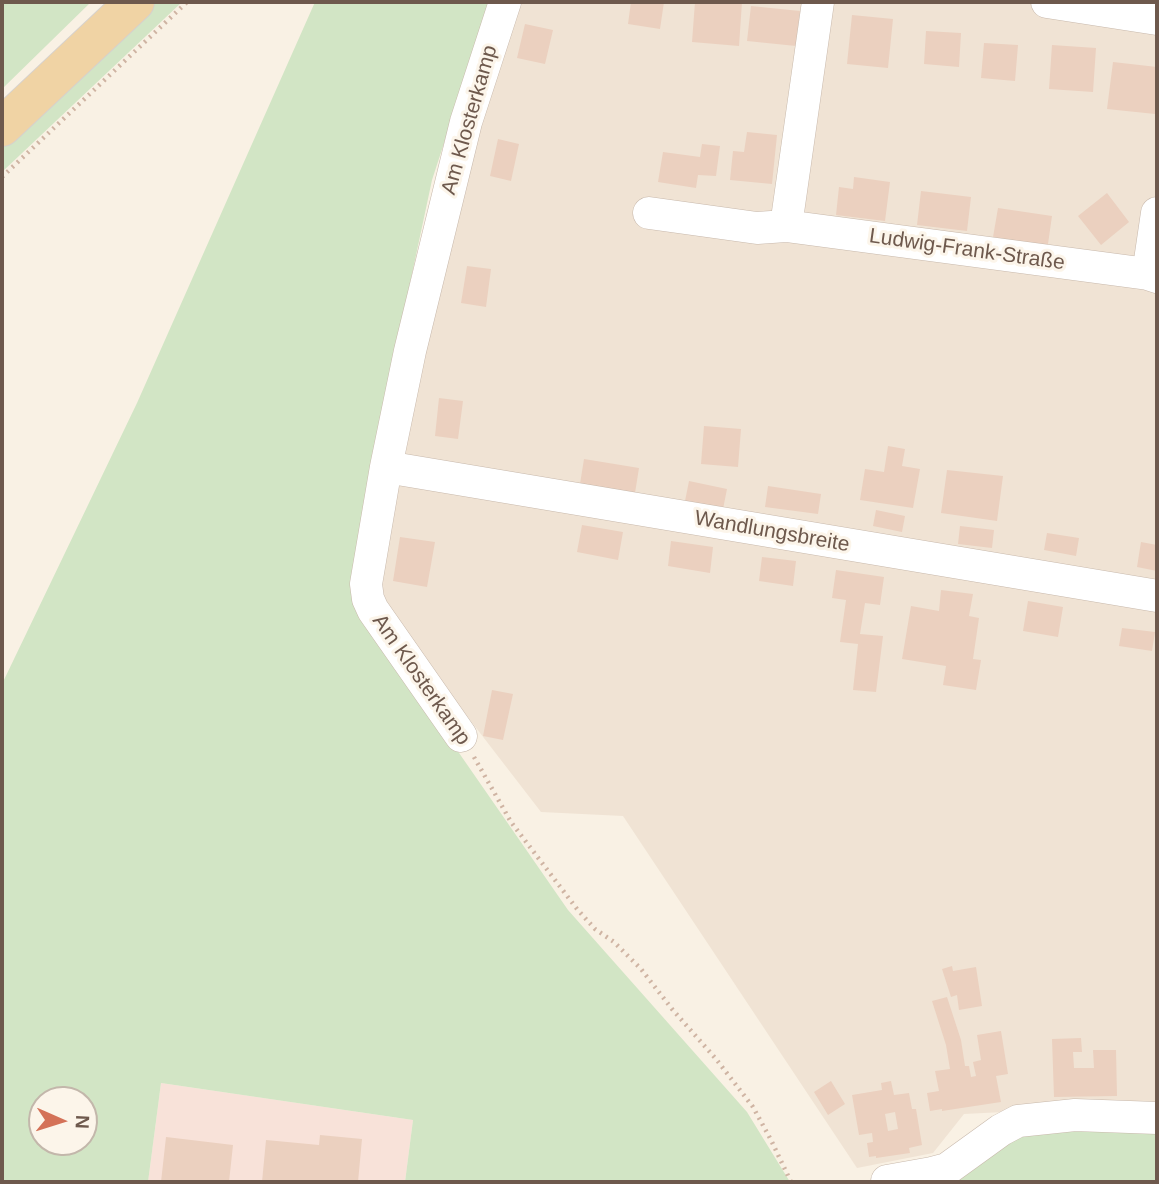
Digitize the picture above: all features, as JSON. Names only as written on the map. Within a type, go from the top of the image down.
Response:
[{"type":"main road","points":[[2,127],[135,2]]},
{"type":"street","name":"Am Klosterkamp","points":[[461,736],[373,610],[366,584],[410,351],[466,121],[505,2]]},
{"type":"street","points":[[786,226],[818,2]]},
{"type":"street","points":[[1047,2],[1157,19]]},
{"type":"street","name":"Ludwig-Frank-Straße","points":[[649,213],[757,228],[786,226],[1153,275],[1157,213]]},
{"type":"street","name":"Wandlungsbreite","points":[[386,467],[1157,596]]},
{"type":"street","points":[[887,1181],[947,1169],[1018,1121],[1075,1115],[1157,1118]]},
{"type":"path","points":[[2,177],[187,2]]},
{"type":"path","name":"Am Klosterkamp","points":[[461,736],[511,822],[577,909],[641,970],[753,1107],[791,1182]]},
{"type":"shaded area","points":[[520,2],[1157,2],[1157,1108],[1122,1106],[964,1114],[933,1153],[857,1168],[623,816],[541,812],[376,598],[402,445],[465,166]]},
{"type":"shaded area","points":[[161,1083],[413,1120],[405,1182],[148,1182]]},
{"type":"green space","points":[[2,2],[91,2],[2,89]]},
{"type":"green space","points":[[156,2],[182,2],[2,172],[2,148]]},
{"type":"green space","points":[[315,2],[490,2],[432,180],[396,349],[364,616],[568,910],[747,1112],[790,1182],[405,1182],[413,1120],[161,1083],[148,1182],[2,1182],[2,684],[137,403]]},
{"type":"green space","points":[[1025,1128],[1157,1132],[1157,1182],[911,1182]]},
{"type":"building","points":[[631,2],[664,2],[660,29],[628,24]]},
{"type":"building","points":[[695,2],[742,2],[739,46],[692,42]]},
{"type":"building","points":[[751,6],[800,11],[796,46],[747,41]]},
{"type":"building","points":[[852,15],[893,19],[888,68],[847,64]]},
{"type":"building","points":[[525,24],[553,30],[545,64],[517,58]]},
{"type":"building","points":[[926,31],[961,33],[959,67],[924,64]]},
{"type":"building","points":[[984,43],[1018,45],[1015,81],[981,78]]},
{"type":"building","points":[[1052,45],[1096,48],[1093,92],[1049,89]]},
{"type":"building","points":[[1113,62],[1157,67],[1155,114],[1107,109]]},
{"type":"building","points":[[747,132],[777,135],[772,184],[730,180],[733,151],[744,152]]},
{"type":"building","points":[[498,139],[519,144],[511,181],[490,176]]},
{"type":"building","points":[[702,144],[720,146],[716,176],[698,175],[696,188],[658,182],[663,152],[700,157]]},
{"type":"building","points":[[854,177],[890,182],[885,221],[836,215],[839,187],[853,189]]},
{"type":"building","points":[[921,191],[971,197],[967,231],[917,225]]},
{"type":"building","points":[[1107,193],[1129,222],[1101,245],[1078,216]]},
{"type":"building","points":[[998,208],[1052,216],[1047,251],[992,243]]},
{"type":"building","points":[[467,266],[491,269],[486,307],[461,303]]},
{"type":"building","points":[[439,398],[463,401],[458,439],[435,436]]},
{"type":"building","points":[[704,426],[741,429],[738,467],[701,464]]},
{"type":"building","points":[[888,446],[905,449],[902,466],[920,469],[913,508],[860,500],[865,469],[884,472]]},
{"type":"building","points":[[584,459],[639,468],[635,493],[580,484]]},
{"type":"building","points":[[947,470],[1003,476],[997,521],[941,513]]},
{"type":"building","points":[[689,481],[727,489],[723,509],[685,501]]},
{"type":"building","points":[[768,486],[821,494],[818,514],[765,507]]},
{"type":"building","points":[[876,510],[905,516],[902,532],[873,526]]},
{"type":"building","points":[[582,525],[623,532],[618,560],[577,552]]},
{"type":"building","points":[[960,526],[994,530],[992,548],[958,544]]},
{"type":"building","points":[[1047,533],[1079,538],[1076,556],[1044,550]]},
{"type":"building","points":[[400,537],[435,542],[427,587],[393,581]]},
{"type":"building","points":[[671,541],[713,547],[710,573],[668,566]]},
{"type":"building","points":[[1141,542],[1157,545],[1157,571],[1137,567]]},
{"type":"building","points":[[762,557],[796,561],[793,586],[759,581]]},
{"type":"building","points":[[836,570],[884,577],[880,605],[865,603],[860,634],[883,636],[876,692],[853,690],[858,644],[840,642],[846,600],[832,598]]},
{"type":"building","points":[[941,590],[973,594],[969,616],[979,618],[973,659],[981,660],[976,690],[943,685],[946,666],[902,659],[911,606],[939,611]]},
{"type":"building","points":[[1028,601],[1063,607],[1058,637],[1023,631]]},
{"type":"building","points":[[1122,628],[1155,632],[1152,651],[1119,646]]},
{"type":"building","points":[[492,690],[513,694],[503,740],[483,736]]},
{"type":"building","points":[[952,966],[953,971],[976,967],[982,1006],[959,1010],[957,995],[951,997],[942,969]]},
{"type":"building","points":[[947,997],[961,1040],[965,1066],[969,1066],[971,1077],[976,1076],[973,1062],[981,1060],[977,1035],[1001,1031],[1008,1074],[996,1076],[1001,1102],[930,1111],[927,1093],[939,1091],[935,1071],[950,1069],[946,1045],[932,1001]]},
{"type":"building","points":[[1081,1038],[1082,1052],[1073,1052],[1074,1068],[1094,1068],[1093,1050],[1116,1050],[1117,1096],[1054,1097],[1052,1039]]},
{"type":"building","points":[[831,1081],[845,1104],[828,1115],[814,1092]]},
{"type":"building","points":[[891,1081],[894,1095],[909,1093],[912,1109],[916,1109],[922,1145],[909,1148],[910,1153],[869,1157],[867,1143],[873,1142],[872,1133],[859,1135],[852,1095],[882,1090],[881,1083]],"holes":[[[895,1112],[898,1129],[888,1131],[885,1114]]]},
{"type":"building","points":[[320,1135],[362,1139],[358,1182],[262,1182],[266,1140],[319,1145]]},
{"type":"building","points":[[166,1137],[233,1145],[229,1182],[161,1182]]}]
